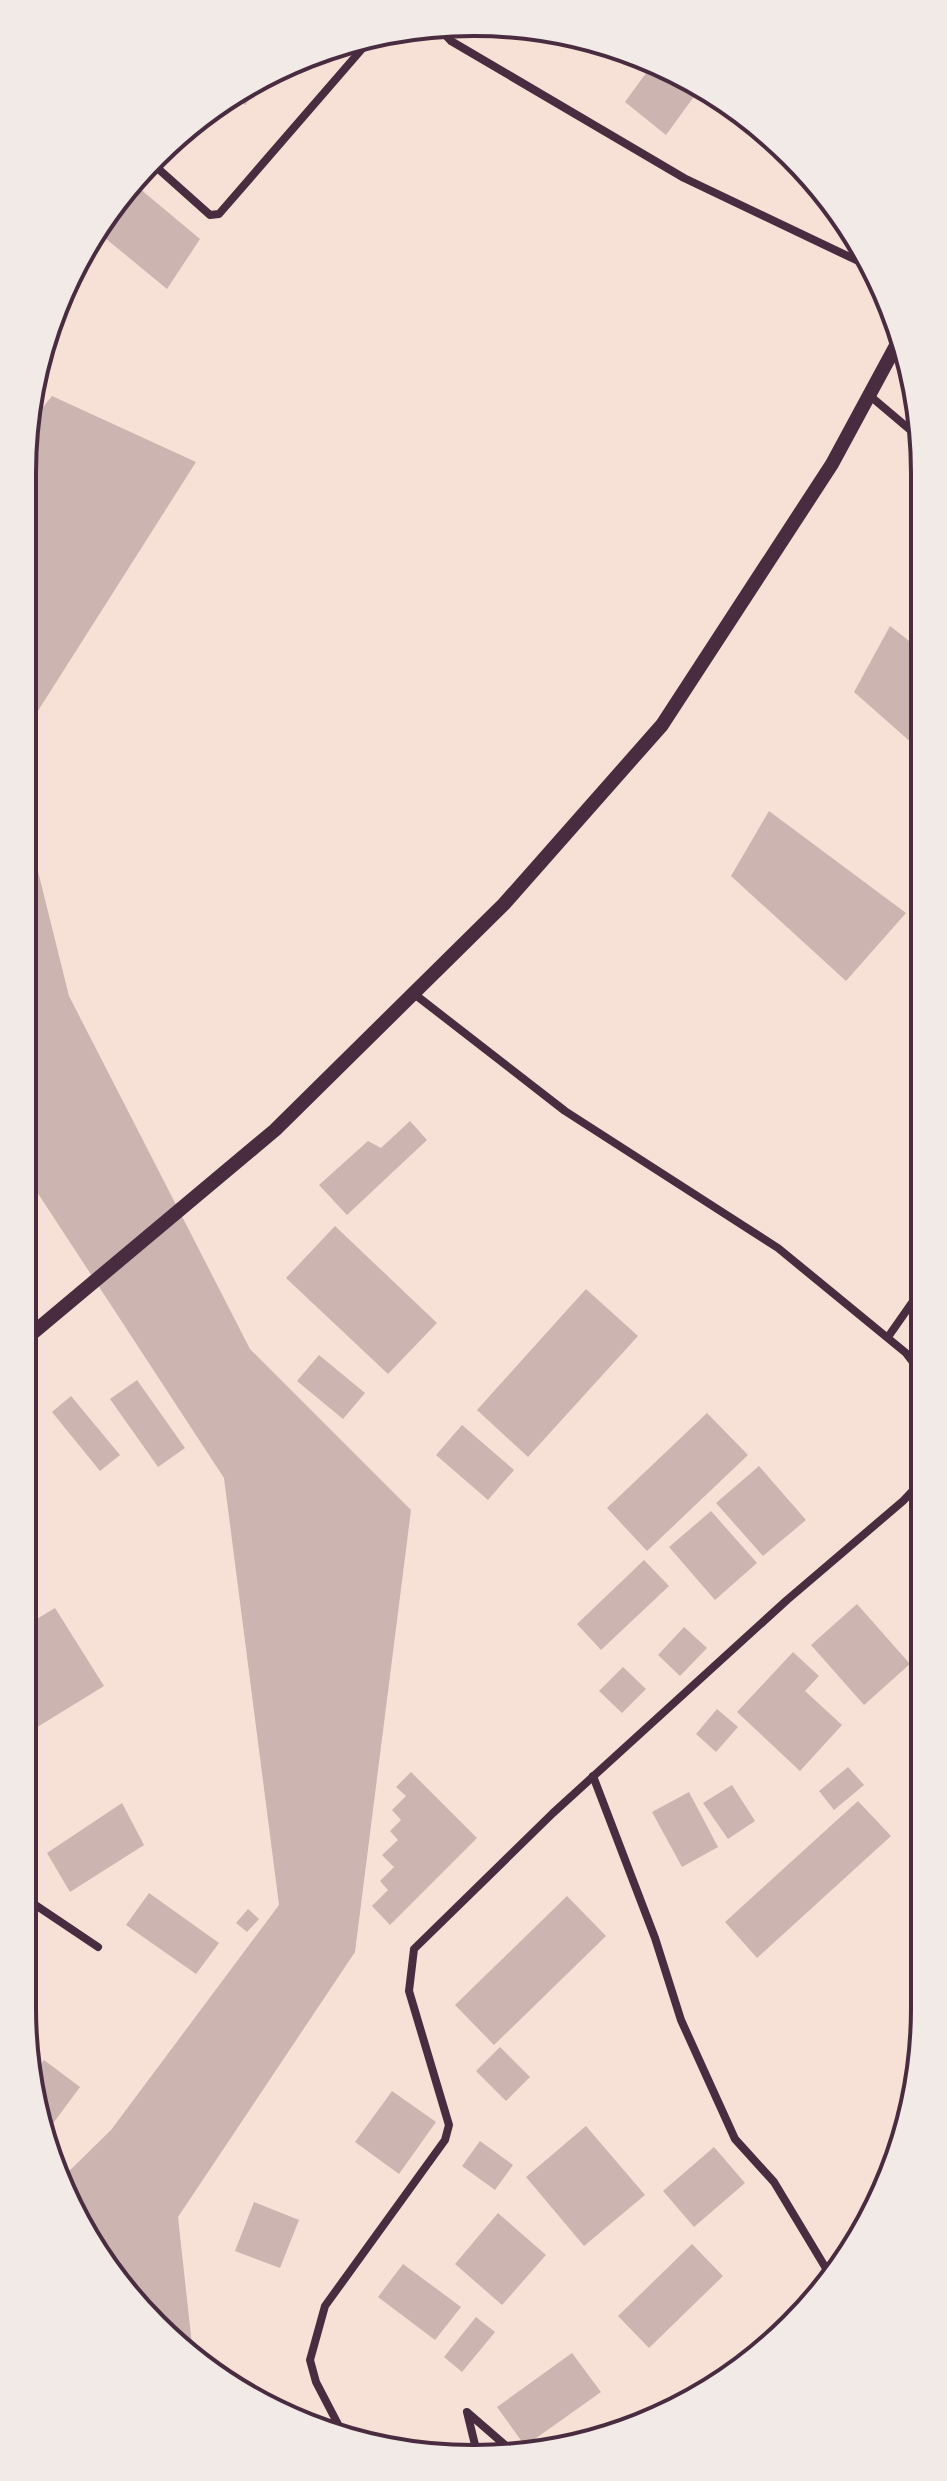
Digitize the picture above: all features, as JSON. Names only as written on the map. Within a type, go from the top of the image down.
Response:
[{"type":"street","points":[[447,37],[684,178],[854,259]]},
{"type":"street","points":[[159,169],[210,215],[219,214],[360,51]]},
{"type":"street","points":[[36,1330],[275,1130],[504,904],[662,725],[832,464],[893,351]]},
{"type":"street","points":[[869,395],[908,428]]},
{"type":"street","points":[[413,993],[565,1111],[778,1248],[888,1337],[911,1362]]},
{"type":"street","points":[[888,1337],[911,1304]]},
{"type":"street","points":[[338,2423],[316,2382],[310,2360],[325,2306],[445,2140],[449,2125],[409,1991],[414,1949],[593,1776],[911,1493]]},
{"type":"street","points":[[593,1776],[655,1938],[681,2020],[735,2139],[774,2182],[825,2268]]},
{"type":"street","points":[[36,1905],[98,1947]]},
{"type":"street","points":[[475,2445],[467,2412],[504,2444]]},
{"type":"building","points":[[647,72],[694,96],[666,135],[625,102]]},
{"type":"building","points":[[141,190],[200,239],[167,289],[105,238]]},
{"type":"building","points":[[52,396],[196,462],[36,714],[36,474],[41,410]]},
{"type":"building","points":[[890,626],[911,642],[911,742],[854,692]]},
{"type":"building","points":[[769,811],[906,913],[846,981],[731,876]]},
{"type":"building","points":[[36,863],[69,996],[250,1349],[411,1510],[355,1952],[178,2217],[192,2342],[164,2317],[126,2274],[95,2226],[68,2172],[111,2130],[279,1905],[224,1478],[36,1190]]},
{"type":"building","points":[[410,1121],[427,1140],[347,1215],[319,1185],[368,1141],[381,1148]]},
{"type":"building","points":[[335,1226],[437,1323],[388,1374],[286,1278]]},
{"type":"building","points":[[586,1289],[638,1336],[528,1457],[477,1410]]},
{"type":"building","points":[[319,1355],[365,1393],[343,1419],[297,1381]]},
{"type":"building","points":[[137,1380],[185,1448],[158,1467],[110,1399]]},
{"type":"building","points":[[71,1396],[120,1455],[100,1471],[52,1412]]},
{"type":"building","points":[[707,1413],[748,1455],[647,1551],[607,1508]]},
{"type":"building","points":[[462,1425],[514,1470],[488,1500],[436,1455]]},
{"type":"building","points":[[759,1466],[806,1520],[763,1556],[716,1503]]},
{"type":"building","points":[[711,1511],[757,1563],[715,1600],[669,1547]]},
{"type":"building","points":[[644,1560],[669,1586],[601,1650],[577,1624]]},
{"type":"building","points":[[857,1604],[910,1664],[864,1705],[811,1645]]},
{"type":"building","points":[[55,1608],[104,1686],[36,1728],[36,1620]]},
{"type":"building","points":[[684,1627],[707,1648],[680,1676],[658,1655]]},
{"type":"building","points":[[793,1652],[819,1676],[805,1691],[842,1725],[800,1771],[737,1712]]},
{"type":"building","points":[[623,1667],[646,1689],[622,1713],[599,1691]]},
{"type":"building","points":[[717,1709],[738,1727],[716,1752],[696,1734]]},
{"type":"building","points":[[848,1767],[864,1785],[834,1810],[819,1791]]},
{"type":"building","points":[[411,1772],[477,1838],[390,1925],[372,1906],[388,1890],[380,1881],[394,1867],[382,1855],[398,1840],[390,1831],[401,1820],[392,1810],[406,1796],[396,1787]]},
{"type":"building","points":[[732,1785],[755,1821],[728,1839],[703,1803]]},
{"type":"building","points":[[689,1792],[718,1847],[682,1867],[652,1812]]},
{"type":"building","points":[[858,1801],[891,1836],[757,1958],[725,1922]]},
{"type":"building","points":[[122,1803],[144,1845],[70,1892],[47,1853]]},
{"type":"building","points":[[149,1893],[219,1943],[196,1974],[126,1925]]},
{"type":"building","points":[[567,1896],[606,1936],[494,2045],[455,2005]]},
{"type":"building","points":[[248,1909],[259,1919],[247,1932],[236,1923]]},
{"type":"building","points":[[500,2047],[530,2077],[506,2101],[476,2071]]},
{"type":"building","points":[[44,2060],[80,2087],[52,2125],[44,2093],[40,2065]]},
{"type":"building","points":[[392,2091],[436,2122],[399,2174],[355,2142]]},
{"type":"building","points":[[586,2126],[645,2195],[584,2246],[526,2177]]},
{"type":"building","points":[[480,2141],[513,2165],[495,2190],[462,2166]]},
{"type":"building","points":[[714,2147],[745,2183],[694,2227],[663,2191]]},
{"type":"building","points":[[254,2202],[299,2220],[280,2268],[235,2251]]},
{"type":"building","points":[[498,2213],[546,2255],[502,2305],[455,2264]]},
{"type":"building","points":[[692,2244],[723,2276],[649,2348],[618,2316]]},
{"type":"building","points":[[403,2264],[461,2307],[435,2340],[378,2297]]},
{"type":"building","points":[[476,2317],[495,2332],[462,2372],[444,2357]]},
{"type":"building","points":[[572,2353],[601,2392],[532,2441],[522,2442],[497,2407]]}]
